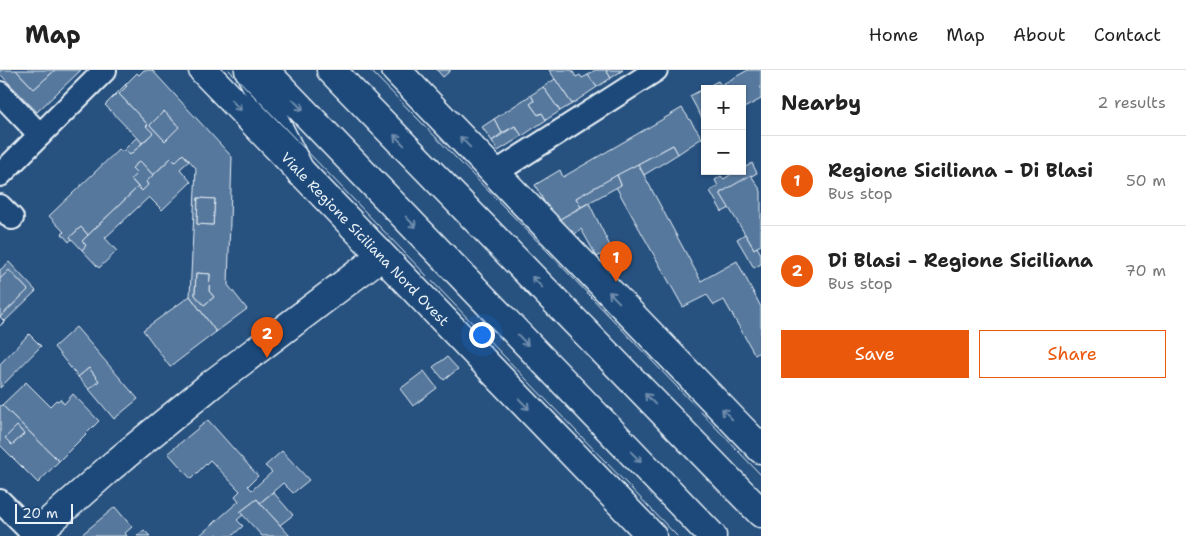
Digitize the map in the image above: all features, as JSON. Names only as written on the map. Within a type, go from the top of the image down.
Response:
[{"type":"street","points":[[0,175],[106,70]]},
{"type":"street","name":"Viale Regione Siciliana Nord Ovest","points":[[203,70],[652,536]]},
{"type":"street","points":[[249,70],[301,173]]},
{"type":"street","points":[[264,70],[712,536]]},
{"type":"street","points":[[331,70],[761,513]]},
{"type":"street","points":[[396,70],[761,449]]},
{"type":"street","points":[[495,173],[656,70]]},
{"type":"street","points":[[0,93],[40,135]]},
{"type":"street","points":[[0,501],[34,536],[111,467],[212,384],[381,256]]},
{"type":"building","points":[[0,70],[16,70],[34,89],[55,70],[81,70],[37,112],[0,74]]},
{"type":"building","points":[[16,70],[55,70],[34,89]]},
{"type":"building","points":[[144,70],[152,70],[232,157],[228,285],[247,309],[216,332],[190,296],[196,168],[183,154],[175,162],[171,158],[153,175],[140,161],[132,168],[137,173],[131,179],[138,187],[88,235],[81,227],[70,237],[72,239],[69,242],[62,234],[64,232],[49,216],[119,149],[122,152],[125,149],[130,155],[153,133],[119,94],[137,73],[139,75]],"holes":[[[164,111],[179,127],[165,141],[150,125]],[[198,198],[215,199],[213,225],[197,224]],[[196,273],[210,274],[209,291],[214,297],[204,305],[195,295]]]},
{"type":"building","points":[[437,70],[451,70],[443,77]]},
{"type":"building","points":[[549,70],[572,70],[576,77],[580,75],[582,78],[588,75],[597,87],[572,104]]},
{"type":"building","points":[[595,70],[606,70],[611,78],[597,87],[588,75]]},
{"type":"building","points":[[606,70],[623,70],[611,78]]},
{"type":"building","points":[[748,70],[761,70],[761,99],[746,107],[746,85],[721,85]]},
{"type":"building","points":[[555,79],[572,104],[560,111],[543,87]]},
{"type":"building","points":[[718,81],[721,85],[711,85]]},
{"type":"building","points":[[125,85],[127,86],[119,94],[153,133],[142,143],[105,105]]},
{"type":"building","points":[[543,87],[560,111],[546,120],[542,113],[538,115],[530,104],[534,101],[531,95]]},
{"type":"building","points":[[701,90],[701,117],[690,96]]},
{"type":"building","points":[[531,95],[534,101],[530,104],[538,115],[542,113],[546,120],[522,136],[515,126],[502,133],[494,119]]},
{"type":"building","points":[[682,108],[701,136],[701,139],[678,154],[673,145],[576,198],[581,207],[555,222],[535,185],[560,170],[563,177]]},
{"type":"building","points":[[164,111],[179,127],[165,141],[150,125]]},
{"type":"building","points":[[494,119],[502,133],[492,141],[482,127]]},
{"type":"building","points":[[515,126],[522,136],[498,151],[492,141]]},
{"type":"building","points":[[137,137],[142,143],[130,155],[125,149]]},
{"type":"building","points":[[673,145],[678,154],[644,175],[638,164]]},
{"type":"building","points":[[183,154],[189,161],[180,169],[191,182],[162,210],[149,197],[105,238],[117,251],[99,268],[82,250],[86,245],[82,241],[138,187],[142,191],[148,185],[146,182],[171,158],[175,162]]},
{"type":"building","points":[[140,161],[153,175],[146,182],[148,185],[142,191],[131,179],[137,173],[132,168]]},
{"type":"building","points":[[752,163],[757,173],[720,193],[730,208],[722,212],[710,191],[718,186],[715,180],[721,176],[724,179],[730,175],[746,175],[746,167]]},
{"type":"building","points":[[638,164],[701,281],[737,261],[761,307],[761,351],[755,355],[724,300],[714,305],[707,295],[683,307],[616,187],[621,185],[617,175]]},
{"type":"building","points":[[617,175],[621,185],[581,207],[576,198]]},
{"type":"building","points":[[751,175],[761,191],[761,245],[754,249],[720,193]]},
{"type":"building","points":[[198,198],[215,199],[213,225],[197,224]]},
{"type":"building","points":[[589,203],[611,248],[597,257],[581,229],[571,237],[558,220]]},
{"type":"building","points":[[81,227],[88,235],[82,241],[86,245],[82,250],[70,237]]},
{"type":"building","points":[[745,234],[754,249],[757,247],[761,254],[761,264],[754,268],[737,239]]},
{"type":"building","points":[[9,262],[36,291],[0,326],[4,321],[0,317],[28,290],[9,270],[0,279],[0,270]]},
{"type":"building","points":[[9,270],[28,290],[0,317],[0,279]]},
{"type":"building","points":[[196,273],[210,274],[209,291],[214,297],[204,305],[195,295]]},
{"type":"building","points":[[190,296],[216,332],[170,367],[143,330]]},
{"type":"building","points":[[76,327],[138,399],[114,419],[89,389],[99,381],[89,368],[78,377],[54,347]]},
{"type":"building","points":[[29,334],[41,346],[0,388],[0,364]]},
{"type":"building","points":[[447,357],[458,369],[444,380],[433,367]]},
{"type":"building","points":[[89,368],[99,381],[89,389],[78,377]]},
{"type":"building","points":[[424,371],[437,388],[413,406],[400,389]]},
{"type":"building","points":[[26,382],[50,406],[60,399],[64,404],[73,394],[99,421],[59,461],[2,405]]},
{"type":"building","points":[[2,405],[59,461],[38,483],[0,445],[0,406]],"holes":[[[17,426],[24,434],[12,445],[5,438]]]},
{"type":"building","points":[[208,420],[258,476],[248,486],[252,490],[272,472],[265,466],[282,451],[309,480],[293,493],[283,483],[260,503],[257,499],[240,512],[243,515],[237,520],[243,526],[232,536],[219,536],[217,534],[215,536],[199,536],[239,501],[235,496],[240,491],[210,460],[191,479],[168,453]]},
{"type":"building","points":[[17,426],[24,434],[12,445],[5,438]]},
{"type":"building","points":[[273,492],[293,515],[280,525],[260,503]]},
{"type":"building","points":[[257,499],[290,536],[262,536],[240,512]]},
{"type":"building","points":[[115,507],[132,527],[125,533],[127,536],[80,536]]},
{"type":"building","points":[[144,530],[150,536],[137,536]]},
{"type":"tram line","points":[[229,70],[677,536]]},
{"type":"tram line","points":[[370,70],[550,254],[761,475]]},
{"type":"place","name":"Regione Siciliana - Di Blasi","points":[[616,282]]},
{"type":"place","name":"Di Blasi - Regione Siciliana","points":[[267,358]]}]
